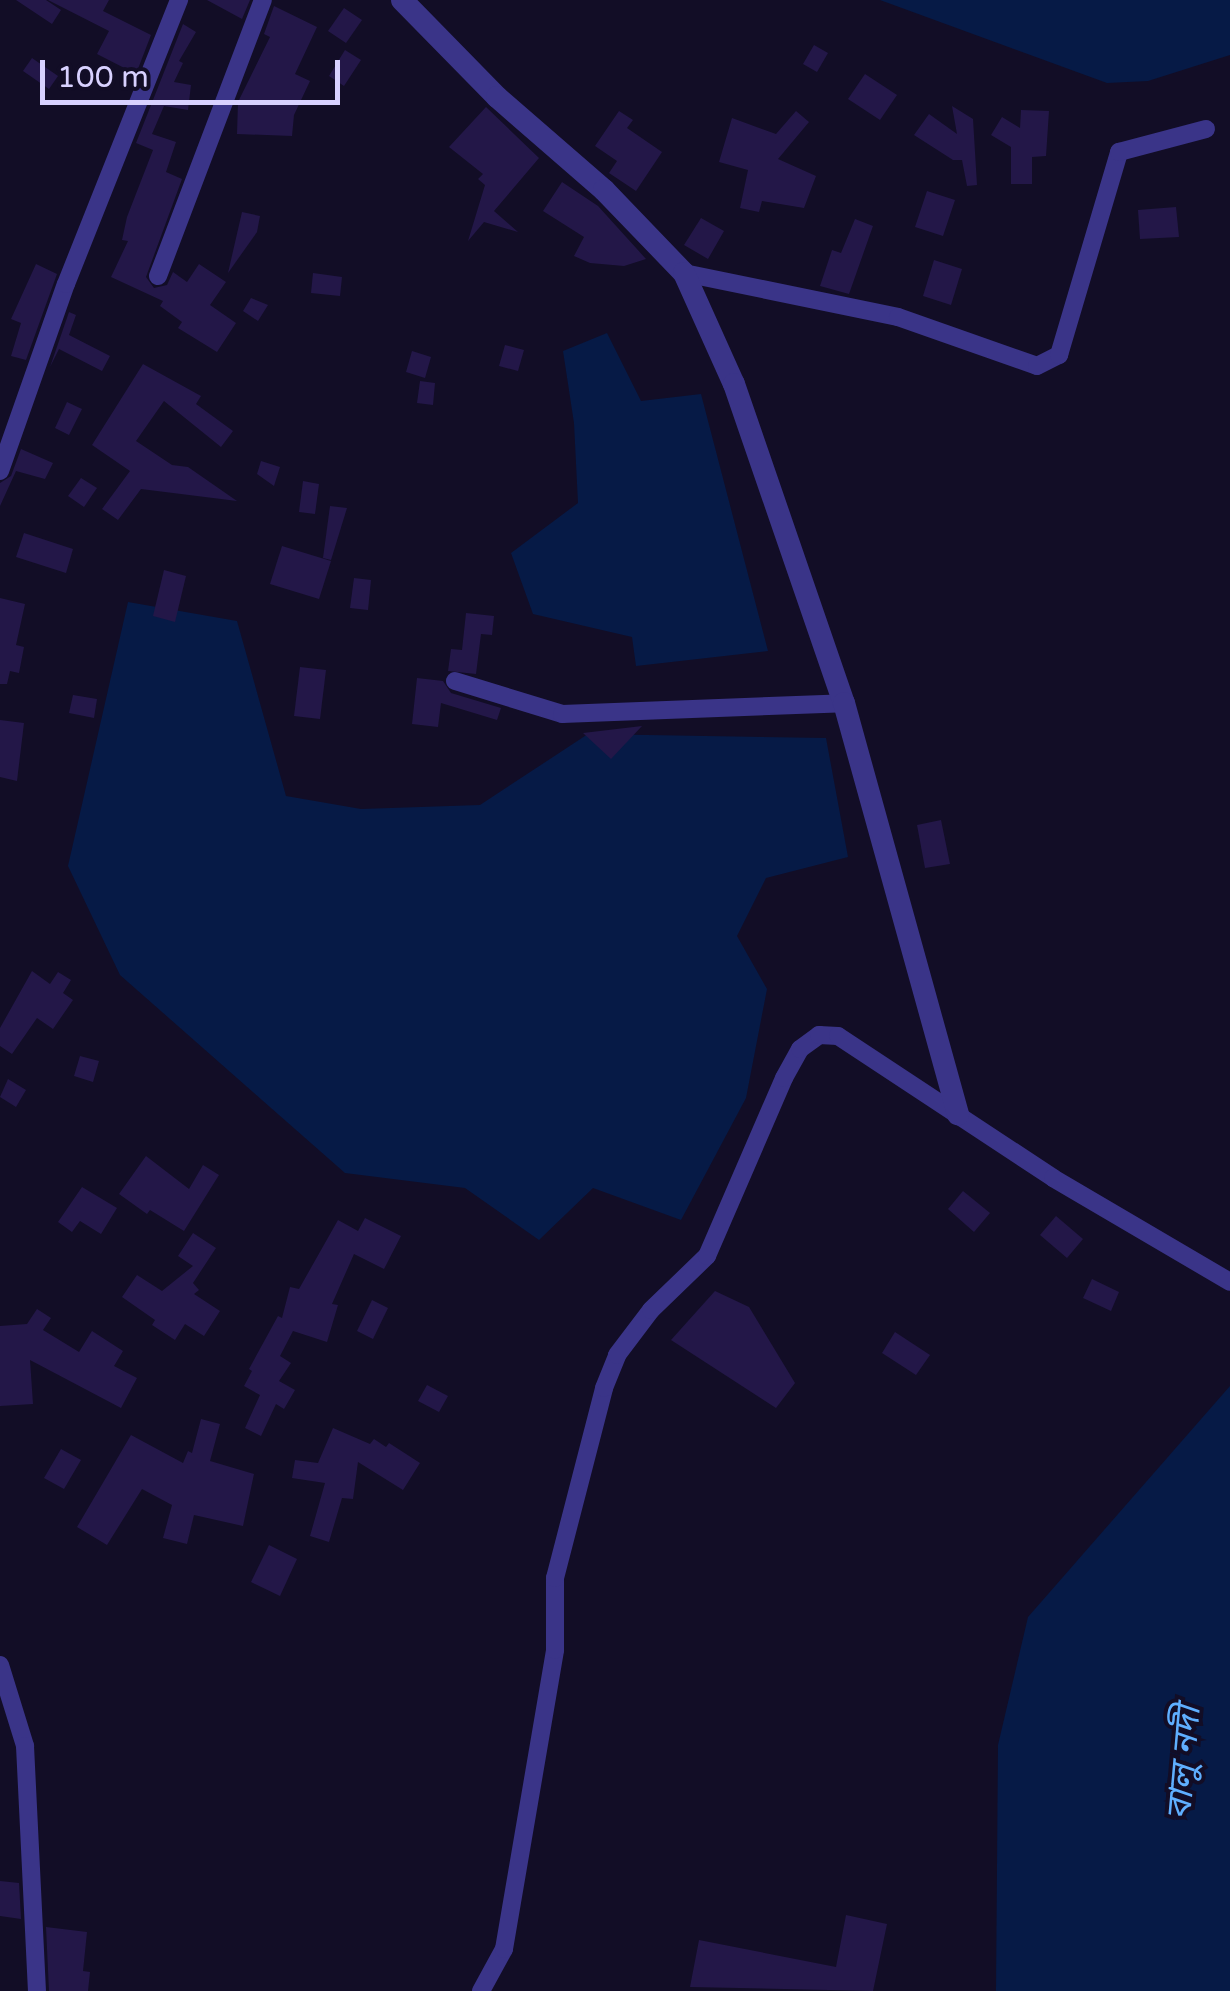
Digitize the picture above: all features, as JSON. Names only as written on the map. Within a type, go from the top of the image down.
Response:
[{"type":"street","points":[[0,471],[66,284],[179,0]]},
{"type":"street","points":[[158,276],[263,0]]},
{"type":"street","points":[[402,0],[497,98],[604,190],[684,272],[734,384],[844,703],[958,1115]]},
{"type":"street","points":[[684,272],[898,317],[1037,366],[1059,355],[1119,152],[1206,129]]},
{"type":"street","points":[[456,681],[562,714],[844,703]]},
{"type":"street","points":[[480,1991],[504,1949],[555,1650],[555,1578],[617,1356],[651,1310],[707,1256],[784,1078],[800,1050],[819,1035],[838,1036],[1053,1178],[1230,1282]]},
{"type":"street","points":[[0,1665],[25,1746],[38,1991]]},
{"type":"water","points":[[880,0],[1230,0],[1230,55],[1148,81],[1107,83]]},
{"type":"water","points":[[607,333],[641,401],[701,394],[768,651],[636,666],[632,637],[533,614],[511,553],[578,503],[574,423],[563,351]]},
{"type":"water","points":[[128,602],[237,621],[286,796],[361,809],[480,805],[588,734],[826,738],[848,857],[766,878],[737,936],[767,989],[746,1098],[681,1220],[593,1188],[539,1240],[465,1188],[345,1173],[120,975],[68,866]]},
{"type":"water","name":"বালু নদী","points":[[1230,1386],[1230,1991],[996,1991],[998,1745],[1028,1617]]},
{"type":"building","points":[[16,0],[46,0],[61,10],[52,24]]},
{"type":"building","points":[[48,0],[109,0],[103,11],[151,35],[136,74],[97,54],[109,31]]},
{"type":"building","points":[[207,0],[250,0],[242,19]]},
{"type":"building","points":[[274,6],[317,27],[295,74],[310,81],[294,115],[292,136],[237,134],[238,102],[270,37],[264,34]]},
{"type":"building","points":[[344,8],[362,20],[346,43],[328,31]]},
{"type":"building","points":[[183,24],[196,32],[179,61],[183,63],[174,82],[191,85],[188,110],[164,106],[152,134],[176,142],[166,172],[182,179],[146,277],[154,288],[167,285],[173,272],[187,282],[199,264],[226,282],[210,305],[236,323],[217,352],[178,328],[182,322],[160,306],[163,301],[111,277],[128,241],[122,240],[127,217],[153,150],[136,143]]},
{"type":"building","points":[[814,45],[828,53],[817,72],[803,64]]},
{"type":"building","points":[[345,50],[361,60],[344,86],[329,76]]},
{"type":"building","points":[[32,58],[58,76],[49,89],[23,71]]},
{"type":"building","points":[[865,74],[897,95],[880,120],[848,99]]},
{"type":"building","points":[[952,106],[973,119],[977,185],[967,186],[962,160],[953,160],[914,135],[929,114],[957,134]]},
{"type":"building","points":[[486,107],[539,158],[494,211],[518,232],[484,222],[468,241],[485,185],[478,179],[483,174],[449,147]]},
{"type":"building","points":[[1021,110],[1049,111],[1046,156],[1032,157],[1032,184],[1011,184],[1011,147],[991,135],[1002,117],[1020,128]]},
{"type":"building","points":[[619,111],[633,120],[627,128],[662,152],[636,191],[609,173],[617,161],[595,146]]},
{"type":"building","points":[[796,111],[809,122],[778,159],[816,176],[804,208],[762,201],[759,212],[740,208],[748,170],[719,162],[732,118],[776,134]]},
{"type":"building","points":[[562,182],[598,206],[646,259],[624,266],[590,263],[574,256],[584,237],[543,211]]},
{"type":"building","points":[[927,191],[955,200],[943,236],[915,227]]},
{"type":"building","points":[[1176,207],[1179,237],[1140,239],[1138,210]]},
{"type":"building","points":[[242,212],[260,216],[257,232],[228,273]]},
{"type":"building","points":[[701,218],[724,231],[708,259],[684,245]]},
{"type":"building","points":[[855,219],[873,226],[849,294],[820,286],[832,250],[841,253]]},
{"type":"building","points":[[934,260],[962,269],[951,305],[923,296]]},
{"type":"building","points":[[36,264],[57,274],[26,360],[11,356],[21,323],[11,319]]},
{"type":"building","points":[[313,273],[342,277],[340,296],[311,293]]},
{"type":"building","points":[[251,298],[268,305],[258,321],[243,311]]},
{"type":"building","points":[[69,312],[76,315],[69,335],[110,356],[102,371],[59,349],[50,367]]},
{"type":"building","points":[[505,345],[524,350],[518,371],[499,366]]},
{"type":"building","points":[[412,351],[431,357],[425,378],[406,372]]},
{"type":"building","points":[[143,364],[201,396],[196,404],[233,431],[221,447],[164,401],[136,441],[172,465],[188,467],[237,501],[141,489],[118,520],[102,509],[130,471],[92,445]]},
{"type":"building","points":[[420,381],[435,383],[433,405],[417,403]]},
{"type":"building","points":[[67,402],[82,409],[69,435],[55,428]]},
{"type":"building","points":[[21,449],[53,463],[45,479],[16,471],[0,506],[0,483],[11,476]]},
{"type":"building","points":[[261,461],[280,467],[274,486],[257,474]]},
{"type":"building","points":[[81,478],[97,488],[84,507],[68,496]]},
{"type":"building","points":[[303,481],[319,484],[315,514],[299,512]]},
{"type":"building","points":[[330,506],[347,508],[331,560],[323,558]]},
{"type":"building","points":[[24,533],[73,549],[66,573],[16,557]]},
{"type":"building","points":[[282,546],[331,561],[319,599],[270,584]]},
{"type":"building","points":[[164,570],[186,576],[175,622],[153,616]]},
{"type":"building","points":[[354,578],[371,580],[368,610],[350,608]]},
{"type":"building","points":[[0,598],[25,604],[16,645],[24,647],[19,673],[10,671],[7,684],[0,684]]},
{"type":"building","points":[[466,613],[494,616],[492,635],[481,634],[476,674],[448,671],[451,649],[462,650]]},
{"type":"building","points":[[300,667],[326,670],[320,719],[294,716]]},
{"type":"building","points":[[417,678],[443,681],[451,693],[501,708],[497,720],[441,703],[438,727],[412,724]]},
{"type":"building","points":[[73,695],[97,699],[94,718],[69,713]]},
{"type":"building","points":[[0,720],[24,723],[17,781],[0,777]]},
{"type":"building","points":[[642,726],[611,759],[583,733]]},
{"type":"building","points":[[941,820],[950,864],[925,868],[917,825]]},
{"type":"building","points":[[32,971],[50,984],[58,972],[71,980],[63,993],[73,1000],[53,1029],[37,1018],[12,1054],[0,1046],[0,1028]]},
{"type":"building","points":[[80,1056],[99,1061],[93,1082],[74,1076]]},
{"type":"building","points":[[8,1079],[26,1090],[16,1107],[0,1097]]},
{"type":"building","points":[[146,1156],[189,1189],[203,1165],[219,1175],[184,1231],[150,1210],[147,1214],[119,1194]]},
{"type":"building","points":[[82,1187],[117,1208],[101,1234],[80,1221],[72,1232],[58,1222]]},
{"type":"building","points":[[963,1191],[990,1213],[974,1232],[948,1209]]},
{"type":"building","points":[[1056,1216],[1083,1239],[1067,1258],[1040,1235]]},
{"type":"building","points":[[365,1218],[401,1236],[384,1269],[354,1254],[332,1304],[338,1305],[327,1342],[293,1331],[280,1356],[291,1363],[279,1381],[295,1390],[284,1409],[276,1404],[261,1436],[245,1428],[260,1395],[244,1386],[252,1371],[249,1369],[278,1316],[282,1318],[290,1287],[299,1289],[338,1220],[358,1231]]},
{"type":"building","points":[[193,1233],[216,1248],[193,1283],[199,1290],[194,1294],[220,1311],[204,1336],[185,1324],[175,1340],[122,1297],[137,1275],[162,1291],[193,1266],[178,1256]]},
{"type":"building","points":[[1092,1279],[1119,1292],[1111,1311],[1083,1298]]},
{"type":"building","points":[[715,1291],[749,1307],[795,1383],[776,1408],[671,1340]]},
{"type":"building","points":[[372,1300],[388,1308],[373,1339],[357,1331]]},
{"type":"building","points":[[37,1309],[51,1318],[43,1330],[79,1352],[92,1331],[123,1351],[114,1366],[137,1378],[121,1408],[30,1360],[33,1404],[0,1406],[0,1326],[27,1324]]},
{"type":"building","points":[[895,1332],[930,1355],[916,1375],[882,1353]]},
{"type":"building","points":[[427,1385],[448,1396],[439,1412],[418,1401]]},
{"type":"building","points":[[201,1419],[220,1424],[210,1461],[254,1474],[243,1526],[194,1515],[187,1544],[163,1538],[172,1505],[142,1489],[107,1545],[77,1527],[131,1435],[183,1463],[188,1451],[192,1453]]},
{"type":"building","points":[[333,1428],[370,1444],[374,1439],[386,1447],[389,1443],[420,1463],[403,1490],[358,1462],[353,1499],[342,1498],[329,1542],[310,1536],[325,1483],[292,1478],[295,1460],[318,1463]]},
{"type":"building","points":[[61,1449],[81,1460],[64,1489],[44,1478]]},
{"type":"building","points":[[269,1545],[297,1559],[280,1596],[251,1582]]},
{"type":"building","points":[[0,1881],[19,1883],[21,1919],[0,1916]]},
{"type":"building","points":[[846,1915],[887,1924],[873,1991],[690,1987],[699,1940],[836,1967]]},
{"type":"building","points":[[46,1927],[87,1932],[83,1971],[90,1972],[88,1991],[49,1991]]}]
